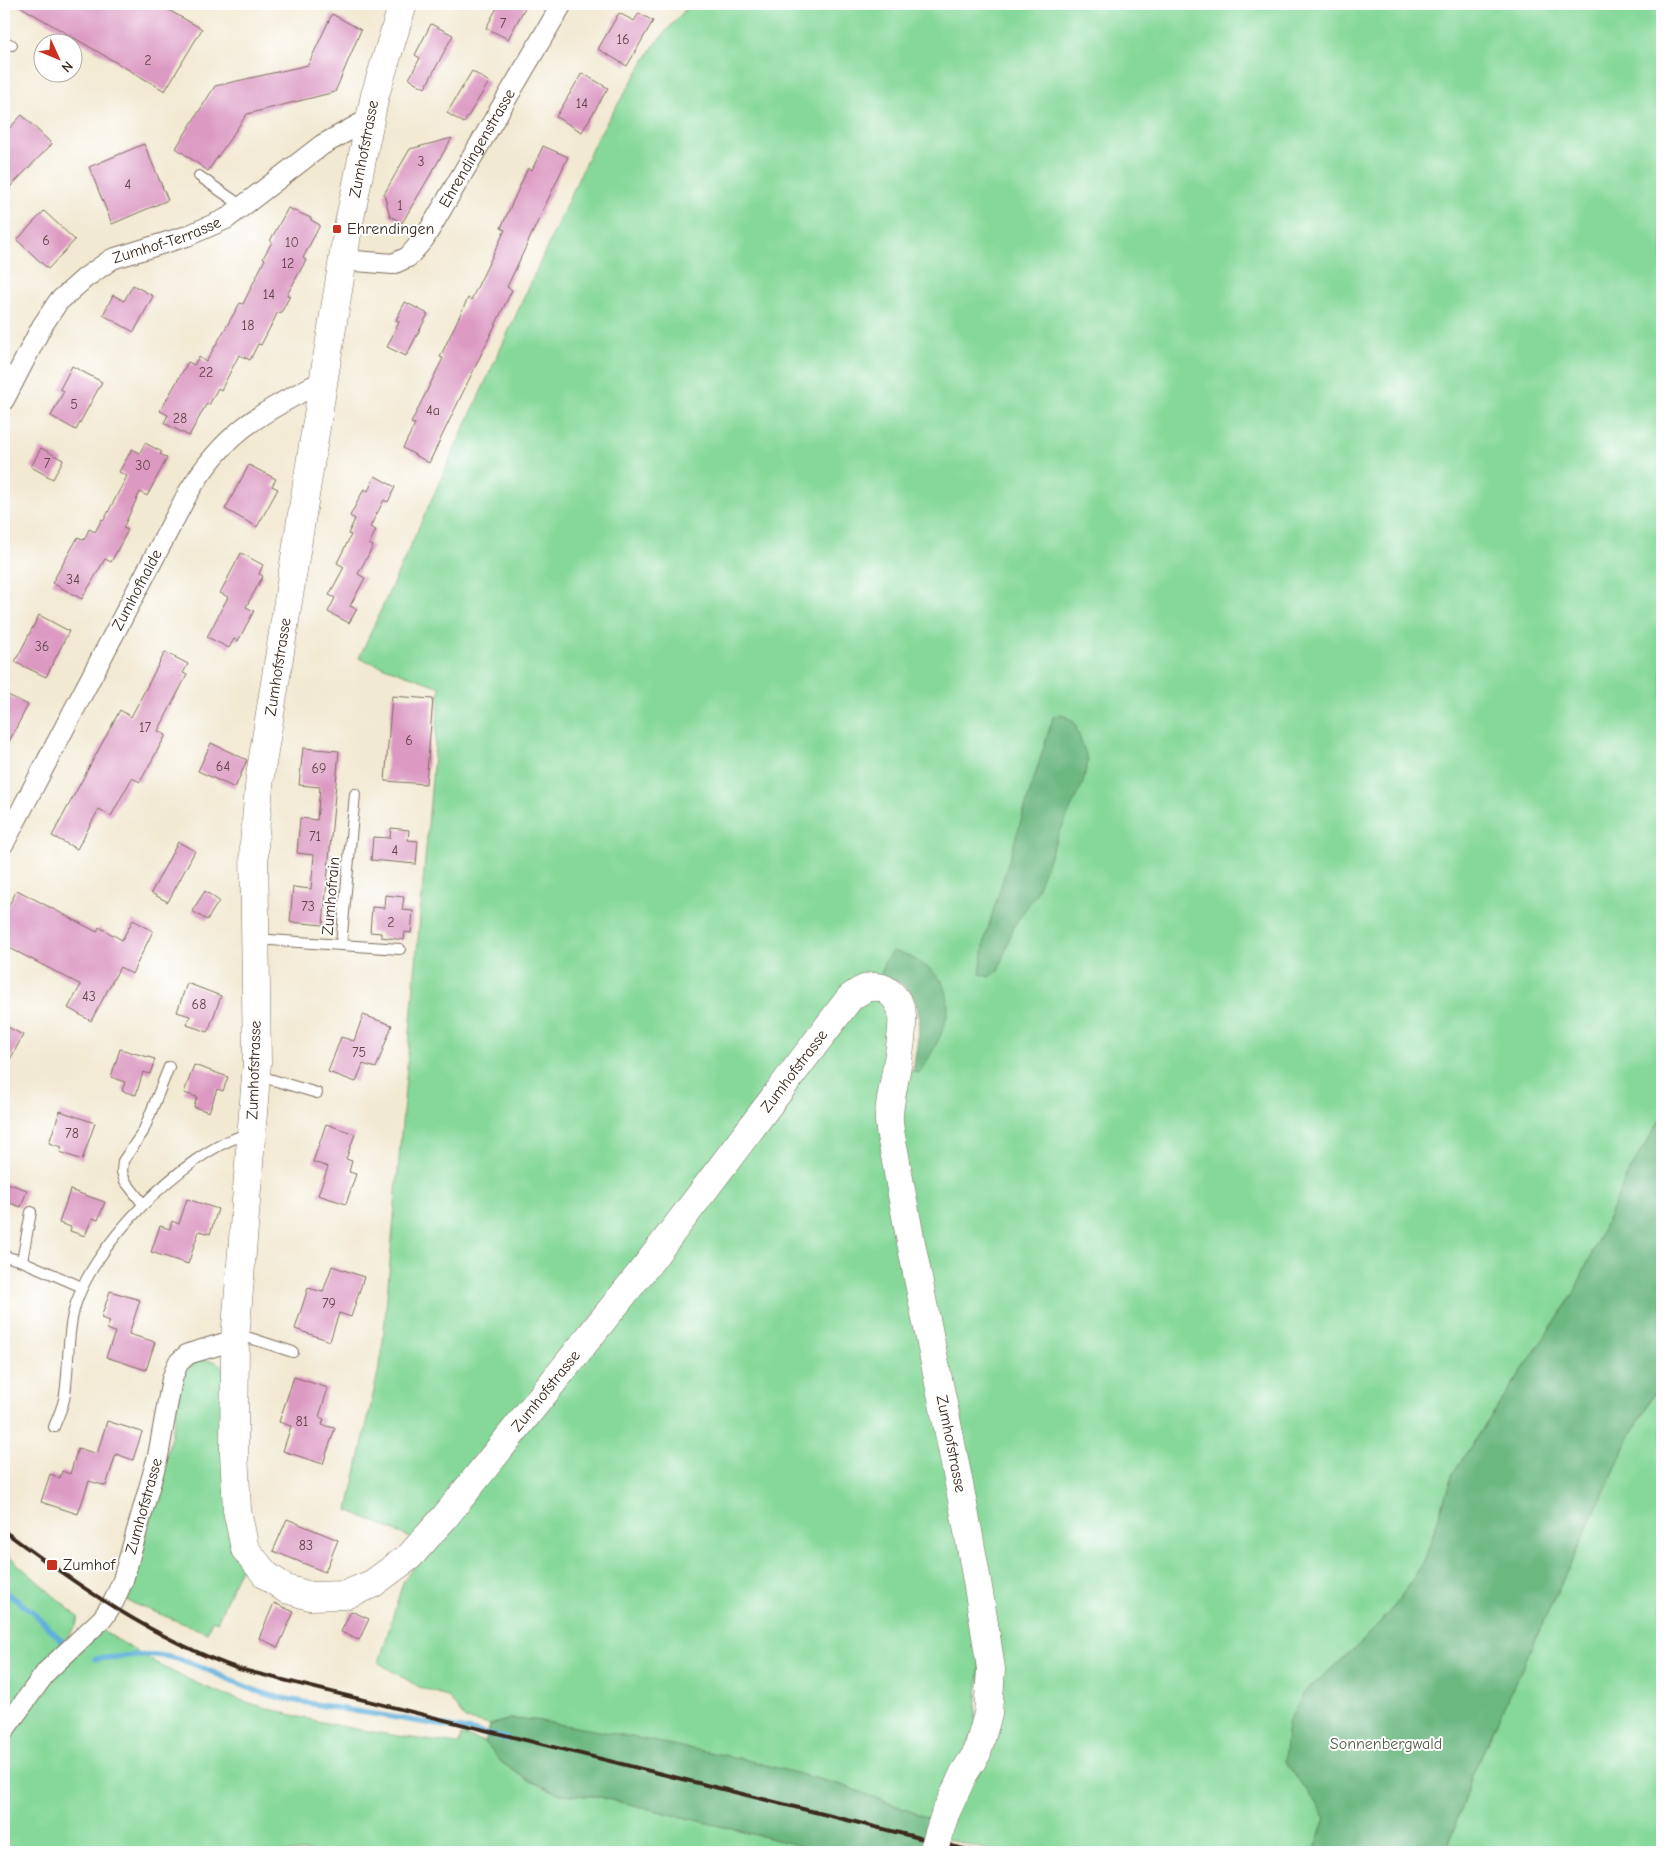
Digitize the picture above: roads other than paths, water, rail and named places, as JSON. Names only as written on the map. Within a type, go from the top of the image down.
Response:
[{"type":"street","name":"Zumhofstrasse","points":[[403,4],[369,119],[343,260],[260,776],[254,844],[256,1077],[235,1340],[234,1453],[237,1510],[245,1549],[266,1575],[277,1583],[286,1589],[310,1596],[345,1594],[372,1584],[410,1556],[444,1518],[647,1264],[849,999],[860,990],[871,986],[888,991],[900,1005],[902,1022],[889,1117],[940,1381],[991,1669],[988,1714],[977,1753],[964,1773],[944,1814],[933,1852]]},
{"type":"street","name":"Ehrendingenstrasse","points":[[343,260],[393,264],[408,257],[424,239],[562,4]]},
{"type":"street","name":"Zumhof-Terrasse","points":[[4,400],[42,326],[58,302],[77,284],[112,259],[187,236],[226,219],[322,145],[369,119]]},
{"type":"street","name":"Zumhofhalde","points":[[4,843],[188,493],[202,470],[218,451],[255,417],[315,385],[323,384]]},
{"type":"street","name":"Zumhofstrasse","points":[[4,1730],[48,1672],[103,1618],[114,1601],[123,1580],[158,1456],[172,1378],[178,1363],[188,1354],[235,1340]]},
{"type":"lane","points":[[199,176],[242,206]]},
{"type":"lane","name":"Zumhofrain","points":[[255,939],[341,945],[355,794]]},
{"type":"lane","points":[[341,945],[400,949]]},
{"type":"lane","points":[[143,1204],[125,1181],[122,1172],[123,1161],[143,1132],[169,1068]]},
{"type":"lane","points":[[256,1077],[266,1078],[316,1093]]},
{"type":"lane","points":[[54,1427],[65,1396],[73,1314],[82,1287],[103,1254],[143,1204],[186,1166],[211,1152],[251,1134]]},
{"type":"lane","points":[[22,1261],[31,1212]]},
{"type":"lane","points":[[4,1256],[22,1261],[82,1287]]},
{"type":"lane","points":[[235,1340],[250,1338],[293,1352]]},
{"type":"waterway","points":[[4,1591],[34,1613],[62,1641]]},
{"type":"waterway","points":[[95,1659],[140,1655],[171,1657],[201,1667],[261,1693],[277,1697],[451,1727],[508,1739]]},
{"type":"railway","points":[[4,1531],[116,1609],[176,1642],[239,1669],[976,1852]]},
{"type":"place","name":"Ehrendingen","points":[[337,229]]},
{"type":"place","name":"Zumhof","points":[[52,1565]]},
{"type":"park label","name":"Sonnenbergwald","points":[[1386,1744]]}]
